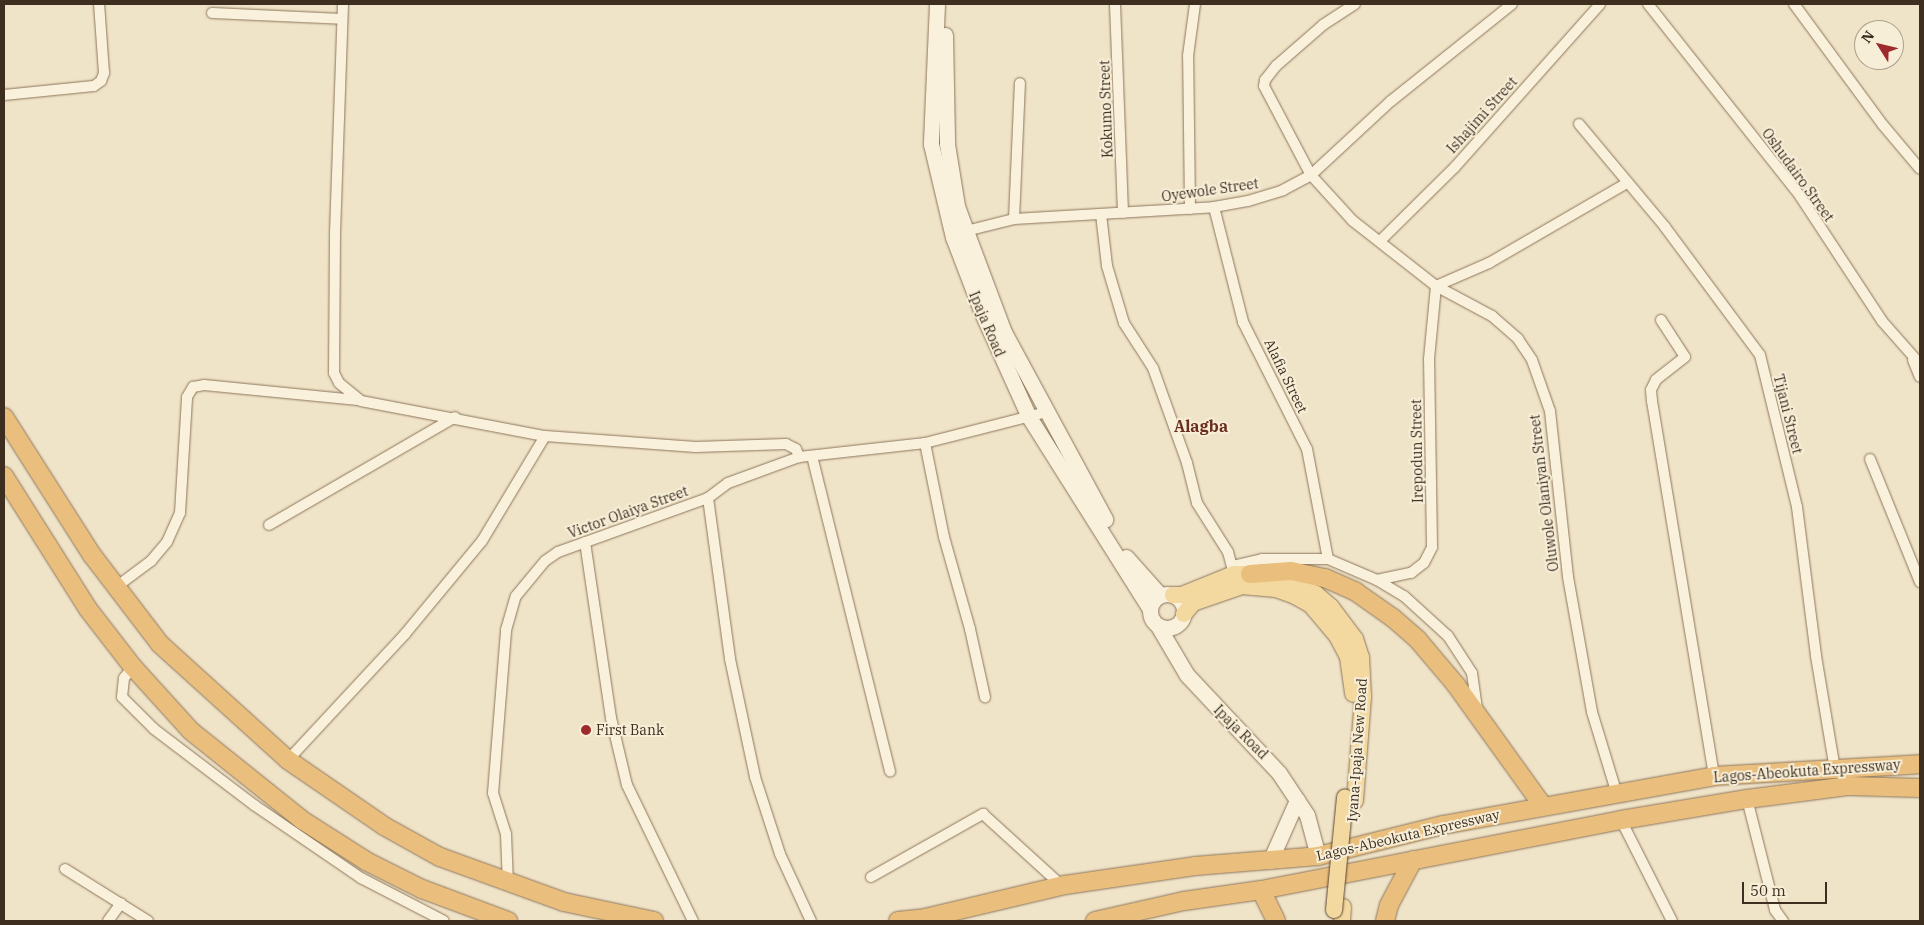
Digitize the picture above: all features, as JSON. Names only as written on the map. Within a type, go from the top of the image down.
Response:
[{"type":"highway","points":[[4,417],[92,556],[160,644],[288,760],[384,826],[440,857],[508,884],[564,902],[654,921]]},
{"type":"highway","points":[[4,476],[88,609],[133,667],[191,731],[302,820],[366,861],[422,889],[508,921]]},
{"type":"highway","points":[[1239,571],[1291,571],[1325,578],[1356,592],[1418,640],[1477,713],[1543,806]]},
{"type":"highway","name":"Lagos-Abeokuta Expressway","points":[[898,921],[925,918],[1062,886],[1195,866],[1318,856],[1443,825],[1616,791],[1714,776],[1920,764]]},
{"type":"highway","name":"Lagos-Abeokuta Expressway","points":[[1095,921],[1184,901],[1261,890],[1621,820],[1747,799],[1849,786],[1920,788]]},
{"type":"highway","points":[[1384,921],[1389,904],[1413,860]]},
{"type":"highway","points":[[1261,890],[1276,921]]},
{"type":"main road","name":"Ipaja Road","points":[[937,4],[931,144],[944,205],[982,313],[1029,417],[1150,608]]},
{"type":"main road","name":"Ipaja Road","points":[[947,4],[944,92],[947,144],[956,198],[966,231],[1004,332],[1125,555],[1167,595]]},
{"type":"main road","points":[[1181,619],[1168,628],[1158,626],[1151,618],[1150,608],[1167,595],[1182,595],[1239,571]]},
{"type":"main road","name":"Iyana-Ipaja New Road","points":[[1239,571],[1286,580],[1316,594],[1331,607],[1355,639],[1361,657],[1364,697],[1350,800],[1338,915]]},
{"type":"main road","name":"Iyana-Ipaja New Road","points":[[1181,619],[1193,603],[1242,586],[1276,589],[1295,596],[1311,605],[1326,620],[1348,657],[1353,684],[1350,800]]},
{"type":"main road","points":[[1167,595],[1183,604],[1181,619],[1182,666]]},
{"type":"main road","name":"Ipaja Road","points":[[1158,626],[1182,666],[1210,701],[1259,749],[1297,800],[1312,826],[1318,856]]},
{"type":"main road","points":[[1270,861],[1297,800]]},
{"type":"street","points":[[4,95],[94,86],[101,81],[104,73],[99,4]]},
{"type":"street","points":[[343,4],[334,373],[339,383],[361,400]]},
{"type":"street","name":"Kokumo Street","points":[[1115,4],[1123,213]]},
{"type":"street","points":[[1190,209],[1188,56],[1195,4]]},
{"type":"street","name":"Oluwole Olaniyan Street","points":[[1355,4],[1323,24],[1265,80],[1264,86],[1311,175],[1353,221],[1380,240],[1400,261],[1436,286],[1492,316],[1518,339],[1532,360],[1550,411],[1568,577],[1592,712],[1616,791]]},
{"type":"street","name":"Oyewole Street","points":[[966,231],[1014,219],[1214,207],[1267,196],[1311,175],[1391,101],[1512,4]]},
{"type":"street","name":"Ishajimi Street","points":[[1380,240],[1455,167],[1600,4]]},
{"type":"street","name":"Oshudairo Street","points":[[1648,4],[1800,196],[1854,281],[1917,362],[1920,376]]},
{"type":"street","points":[[1794,4],[1883,125],[1920,169]]},
{"type":"street","points":[[212,13],[342,19]]},
{"type":"street","points":[[1014,219],[1020,83]]},
{"type":"street","name":"Tijani Street","points":[[1579,124],[1665,226],[1760,354],[1797,507],[1816,656],[1835,770]]},
{"type":"street","points":[[1436,286],[1489,263],[1627,183]]},
{"type":"street","name":"Alafia Street","points":[[1214,207],[1243,322],[1306,449],[1328,559]]},
{"type":"street","points":[[1101,214],[1107,266],[1124,323],[1153,368],[1187,462],[1197,503],[1239,571],[1262,559],[1328,559],[1378,580],[1404,596],[1448,636],[1472,674],[1477,713]]},
{"type":"street","name":"Irepodun Street","points":[[1378,580],[1411,573],[1424,563],[1432,547],[1429,359],[1436,286]]},
{"type":"street","points":[[1661,320],[1685,356],[1656,380],[1651,390],[1714,776]]},
{"type":"street","points":[[115,585],[151,561],[167,542],[180,513],[187,397],[193,387],[204,385],[361,400],[546,436],[696,447],[786,444],[796,449],[799,457]]},
{"type":"street","name":"Victor Olaiya Street","points":[[508,884],[506,834],[493,793],[506,630],[516,596],[532,573],[558,552],[708,498],[728,484],[799,457],[925,443],[1047,412]]},
{"type":"street","points":[[268,525],[455,417]]},
{"type":"street","points":[[288,760],[405,634],[482,541],[546,436]]},
{"type":"street","points":[[925,443],[944,537],[970,629],[984,697]]},
{"type":"street","points":[[812,456],[890,771]]},
{"type":"street","points":[[1870,459],[1920,582]]},
{"type":"street","points":[[708,498],[730,659],[756,777],[780,854],[811,921]]},
{"type":"street","points":[[585,542],[612,718],[627,785],[693,921]]},
{"type":"street","points":[[133,667],[124,678],[122,697],[154,729],[254,804],[361,878],[444,921]]},
{"type":"street","points":[[1747,799],[1775,910],[1783,921]]},
{"type":"street","points":[[871,876],[963,829],[983,814],[1062,886]]},
{"type":"street","points":[[1621,820],[1672,921]]},
{"type":"street","points":[[65,869],[148,921]]},
{"type":"street","points":[[108,921],[121,903]]},
{"type":"place","name":"First Bank","points":[[586,730]]},
{"type":"district","name":"Alagba","points":[[1201,426]]}]
